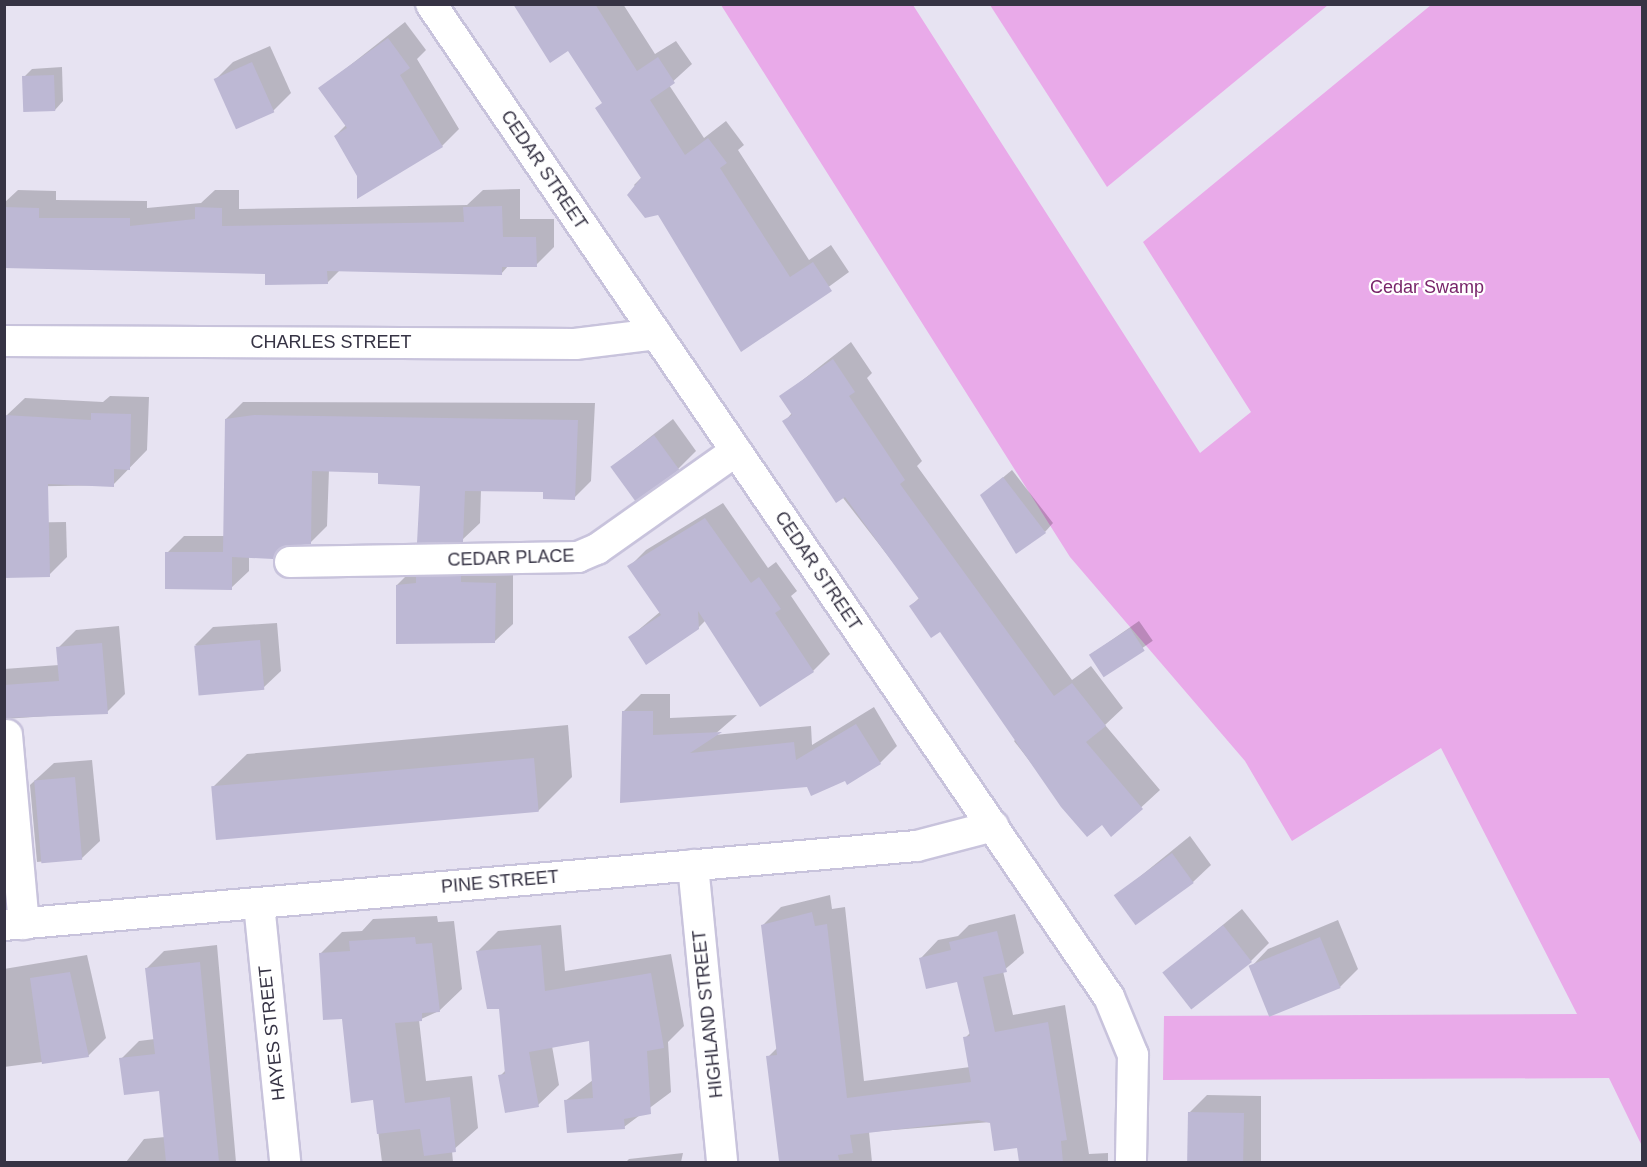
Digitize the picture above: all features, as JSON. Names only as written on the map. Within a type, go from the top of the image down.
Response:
[{"type":"street","name":"CEDAR STREET","points":[[431,4],[993,826],[1125,1025],[1134,1072],[1131,1162]]},
{"type":"street","name":"CHARLES STREET","points":[[4,341],[575,344],[656,334]]},
{"type":"street","name":"CEDAR PLACE","points":[[290,562],[578,557],[597,549],[736,451]]},
{"type":"street","points":[[7,735],[14,925]]},
{"type":"street","name":"PINE STREET","points":[[14,925],[917,846],[993,826]]},
{"type":"street","name":"HIGHLAND STREET","points":[[693,865],[722,1162]]},
{"type":"street","name":"HAYES STREET","points":[[259,904],[285,1162]]},
{"type":"green space","name":"Cedar Swamp","points":[[721,5],[913,5],[1200,453],[1251,412],[1143,242],[1431,5],[1642,5],[1642,1146],[1609,1078],[1163,1080],[1164,1016],[1577,1014],[1441,748],[1292,841],[1245,761],[1070,557]]},
{"type":"green space","points":[[990,5],[1328,5],[1107,187]]},
{"type":"building","points":[[513,4],[595,4],[637,71],[658,57],[675,83],[650,100],[685,155],[708,138],[727,163],[720,168],[790,277],[813,262],[832,291],[741,352],[658,215],[645,218],[627,195],[641,178],[595,108],[602,103],[568,51],[550,63]]},
{"type":"building","points":[[388,38],[410,68],[400,75],[443,147],[357,199],[357,176],[334,136],[347,128],[318,88]]},
{"type":"building","points":[[252,62],[274,112],[236,129],[214,79]]},
{"type":"building","points":[[54,75],[55,111],[23,112],[22,76]]},
{"type":"building","points":[[502,206],[503,237],[536,237],[537,267],[502,267],[502,275],[327,271],[328,284],[265,285],[265,274],[4,268],[4,207],[39,208],[39,218],[130,218],[130,226],[195,219],[195,207],[222,208],[222,226],[464,222],[463,207]]},
{"type":"building","points":[[833,359],[855,392],[849,396],[905,480],[900,484],[1054,696],[1072,683],[1106,726],[1086,742],[1143,809],[1111,837],[1102,825],[1087,837],[1061,807],[940,632],[931,638],[909,606],[919,599],[845,497],[836,503],[782,421],[792,415],[779,396]]},
{"type":"building","points":[[91,413],[131,414],[130,470],[114,469],[114,487],[48,484],[50,577],[4,578],[4,415],[91,420]]},
{"type":"building","points":[[254,415],[578,420],[575,500],[543,499],[543,492],[465,491],[463,542],[417,543],[420,486],[378,484],[378,473],[312,471],[311,544],[282,547],[273,559],[232,557],[232,590],[165,589],[165,552],[223,552],[225,419]]},
{"type":"building","points":[[654,435],[679,470],[636,502],[610,467]]},
{"type":"building","points":[[1003,477],[1046,533],[1016,554],[980,495]]},
{"type":"building","points":[[705,518],[751,583],[759,577],[781,609],[775,613],[814,672],[760,707],[698,611],[699,629],[646,665],[628,637],[661,615],[627,566]]},
{"type":"building","points":[[461,576],[461,582],[496,583],[495,643],[396,644],[396,585],[416,583],[416,577]]},
{"type":"building","points":[[1130,628],[1145,651],[1104,677],[1089,655]]},
{"type":"building","points":[[260,640],[264,690],[199,696],[194,646]]},
{"type":"building","points":[[102,643],[108,714],[4,718],[4,685],[59,681],[56,647]]},
{"type":"building","points":[[622,711],[653,711],[653,735],[722,732],[690,753],[794,742],[796,760],[856,724],[881,764],[847,785],[845,781],[811,796],[807,787],[620,803]]},
{"type":"building","points":[[534,758],[539,812],[216,840],[211,786]]},
{"type":"building","points":[[75,777],[82,860],[41,863],[34,781]]},
{"type":"building","points":[[1172,853],[1194,883],[1135,925],[1114,895]]},
{"type":"building","points":[[812,912],[815,926],[827,924],[847,1098],[971,1082],[963,1037],[970,1036],[957,982],[926,989],[919,958],[951,950],[949,942],[997,931],[1007,972],[983,977],[995,1032],[1048,1022],[1067,1140],[1061,1141],[1063,1162],[1019,1162],[1017,1148],[994,1151],[990,1123],[978,1120],[850,1135],[853,1153],[838,1155],[839,1160],[779,1161],[766,1056],[777,1055],[761,925]]},
{"type":"building","points":[[1223,925],[1252,962],[1191,1009],[1162,972]]},
{"type":"building","points":[[415,937],[416,944],[432,943],[440,1012],[422,1013],[422,1021],[395,1023],[405,1103],[450,1097],[456,1152],[424,1156],[420,1129],[377,1134],[373,1100],[351,1103],[342,1019],[323,1020],[319,953],[350,951],[349,941]]},
{"type":"building","points":[[1320,937],[1341,988],[1269,1017],[1249,966]]},
{"type":"building","points":[[541,945],[545,991],[651,973],[664,1048],[647,1051],[651,1114],[624,1119],[625,1129],[567,1133],[564,1100],[593,1098],[589,1041],[529,1052],[539,1107],[505,1113],[498,1075],[505,1074],[499,1009],[487,1009],[476,951]]},
{"type":"building","points":[[200,962],[219,1162],[166,1162],[159,1091],[124,1095],[119,1058],[155,1054],[145,968]]},
{"type":"building","points":[[70,972],[89,1057],[42,1064],[30,978]]},
{"type":"building","points":[[1188,1112],[1244,1113],[1243,1162],[1187,1162]]}]
